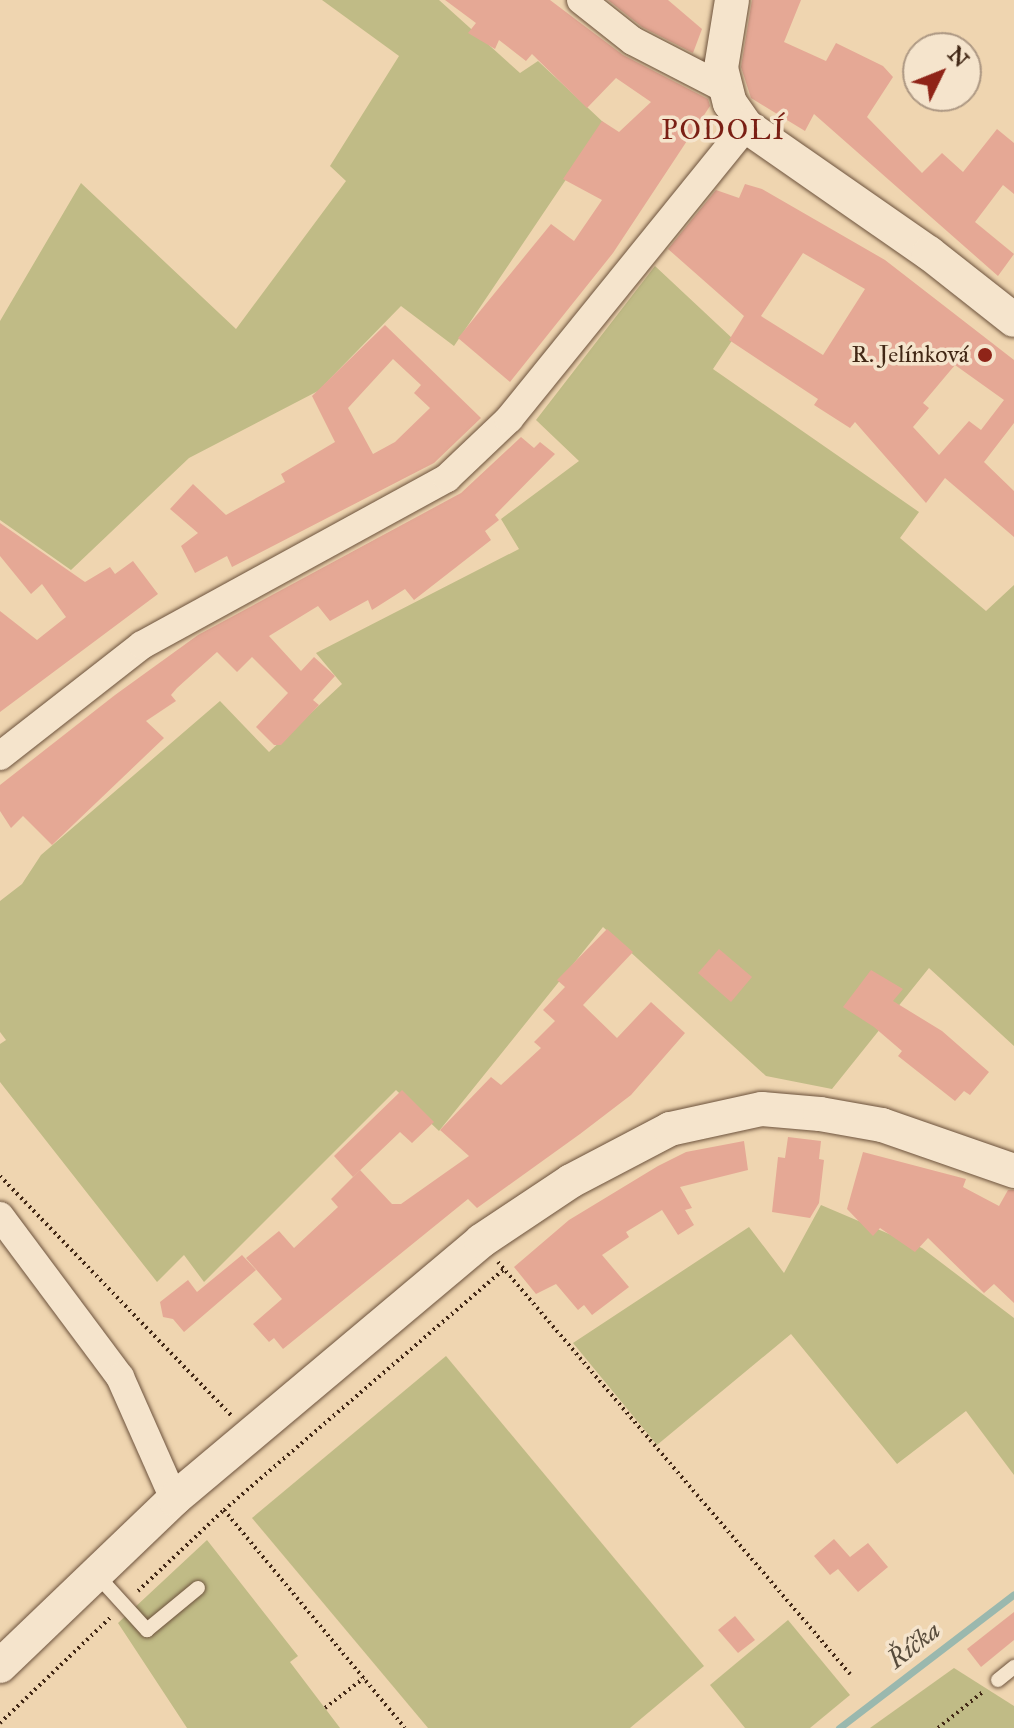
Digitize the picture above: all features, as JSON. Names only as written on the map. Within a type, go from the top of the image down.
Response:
[{"type":"street","points":[[581,0],[633,41],[724,88]]},
{"type":"street","points":[[732,0],[721,68],[724,88],[746,126],[929,253],[1014,320]]},
{"type":"street","points":[[0,756],[142,645],[447,478],[509,419],[746,126]]},
{"type":"street","points":[[0,1666],[174,1499],[481,1241],[571,1181],[670,1129],[762,1109],[882,1125],[1014,1171]]},
{"type":"street","points":[[0,1216],[120,1377],[174,1499]]},
{"type":"lane","points":[[96,1574],[147,1630],[198,1588]]},
{"type":"lane","points":[[998,1680],[1014,1667]]},
{"type":"path","points":[[0,1176],[251,1435]]},
{"type":"path","points":[[481,1241],[850,1674]]},
{"type":"path","points":[[0,1723],[224,1510],[504,1269]]},
{"type":"path","points":[[224,1510],[405,1728]]},
{"type":"path","points":[[325,1708],[364,1678]]},
{"type":"path","points":[[938,1728],[998,1680]]},
{"type":"shaded area","points":[[322,0],[439,0],[520,73],[538,61],[604,123],[454,346],[401,306],[318,391],[189,458],[71,570],[0,520],[0,321],[81,183],[236,329],[346,181],[330,166],[399,56]]},
{"type":"shaded area","points":[[655,266],[733,339],[713,369],[919,512],[900,538],[986,611],[1014,585],[1014,1046],[929,968],[832,1089],[766,1076],[603,927],[439,1131],[396,1090],[204,1282],[184,1255],[157,1282],[0,1082],[0,1044],[6,1040],[0,1032],[0,901],[22,884],[41,855],[220,701],[269,752],[342,684],[316,653],[519,549],[501,519],[579,461],[536,420]]},
{"type":"shaded area","points":[[821,1205],[922,1248],[1014,1318],[1014,1475],[966,1411],[897,1464],[791,1334],[657,1445],[573,1343],[749,1227],[784,1273]]},
{"type":"shaded area","points":[[446,1356],[704,1666],[630,1728],[428,1728],[252,1518]]},
{"type":"shaded area","points":[[207,1540],[298,1656],[290,1662],[340,1728],[187,1728],[118,1623]]},
{"type":"shaded area","points":[[788,1620],[850,1695],[810,1728],[745,1728],[710,1685]]},
{"type":"shaded area","points":[[954,1668],[1014,1706],[1014,1728],[870,1728]]},
{"type":"building","points":[[445,0],[550,0],[623,55],[708,99],[710,106],[613,253],[510,382],[458,338],[551,224],[574,241],[602,200],[563,179],[602,121],[619,132],[651,102],[616,78],[587,108],[532,54],[526,61],[499,40],[495,49],[468,33],[476,23]]},
{"type":"building","points":[[608,0],[668,0],[702,29],[693,53],[642,27]]},
{"type":"building","points":[[752,0],[801,0],[784,42],[826,61],[836,43],[883,66],[893,77],[867,117],[922,173],[942,153],[963,172],[997,129],[1014,143],[1014,194],[1003,185],[975,222],[1014,254],[998,276],[814,114],[805,131],[751,98],[741,67]]},
{"type":"building","points":[[745,184],[762,189],[885,260],[1014,360],[1014,423],[984,462],[1014,491],[1014,537],[945,478],[926,503],[855,422],[850,428],[814,405],[818,399],[729,340],[744,316],[668,249],[716,190],[739,198]],"holes":[[[803,253],[865,289],[823,355],[761,316]],[[955,365],[1004,400],[981,430],[969,421],[939,455],[913,427],[929,408],[923,403]]]},
{"type":"building","points":[[385,325],[481,418],[434,463],[232,567],[227,556],[195,573],[181,546],[198,533],[170,509],[193,484],[226,515],[285,482],[281,474],[335,442],[312,396]],"holes":[[[393,359],[421,385],[414,393],[430,408],[395,442],[373,454],[348,408]]]},
{"type":"building","points":[[521,437],[534,448],[540,442],[555,454],[495,515],[499,520],[485,531],[491,540],[414,600],[405,589],[372,610],[368,600],[330,621],[318,606],[269,636],[301,671],[314,657],[335,676],[313,700],[319,705],[281,745],[274,745],[256,727],[288,693],[252,657],[237,672],[217,652],[171,695],[176,701],[146,721],[164,738],[52,845],[23,816],[11,828],[0,811],[0,785],[115,695],[198,635],[461,493]]},
{"type":"building","points":[[0,523],[85,582],[110,567],[115,574],[133,561],[158,594],[0,712],[0,611],[37,640],[66,617],[42,584],[31,594],[0,556]]},
{"type":"building","points":[[607,929],[633,952],[583,1005],[617,1038],[651,1002],[685,1033],[631,1095],[580,1134],[477,1208],[468,1199],[283,1349],[274,1338],[269,1342],[253,1324],[282,1299],[246,1258],[279,1231],[294,1248],[338,1207],[331,1199],[360,1170],[392,1204],[401,1204],[469,1156],[440,1130],[491,1077],[501,1085],[541,1048],[534,1042],[555,1021],[543,1010],[565,987],[557,980]]},
{"type":"building","points":[[719,949],[752,977],[731,1002],[698,973]]},
{"type":"building","points":[[871,970],[903,989],[893,1001],[942,1031],[989,1072],[970,1095],[964,1091],[955,1101],[898,1056],[902,1051],[874,1027],[843,1007]]},
{"type":"building","points":[[402,1090],[434,1122],[412,1143],[400,1132],[353,1177],[334,1156]]},
{"type":"building","points":[[788,1137],[821,1141],[819,1159],[824,1160],[819,1203],[810,1218],[772,1212],[778,1157],[785,1158]]},
{"type":"building","points":[[744,1141],[748,1170],[680,1187],[692,1208],[685,1210],[694,1225],[678,1235],[662,1210],[626,1232],[629,1237],[602,1255],[629,1287],[592,1315],[584,1305],[578,1310],[556,1284],[536,1294],[514,1267],[569,1220],[658,1166],[686,1152]]},
{"type":"building","points":[[863,1152],[966,1179],[963,1187],[999,1206],[1008,1190],[1014,1190],[1014,1303],[994,1284],[984,1293],[928,1238],[915,1252],[880,1228],[873,1236],[847,1209]]},
{"type":"building","points":[[242,1255],[256,1270],[184,1332],[173,1319],[163,1317],[160,1302],[188,1280],[197,1292]]},
{"type":"building","points":[[834,1539],[850,1557],[868,1543],[888,1567],[858,1592],[838,1569],[830,1575],[814,1556]]},
{"type":"building","points":[[1014,1612],[1014,1640],[981,1667],[967,1649]]},
{"type":"building","points":[[735,1616],[755,1640],[738,1653],[718,1630]]},
{"type":"waterway","name":"Říčka","points":[[839,1728],[1014,1594]]},
{"type":"place","name":"R. Jelínková","points":[[985,355]]},
{"type":"district","name":"PODOLÍ","points":[[724,130]]}]
